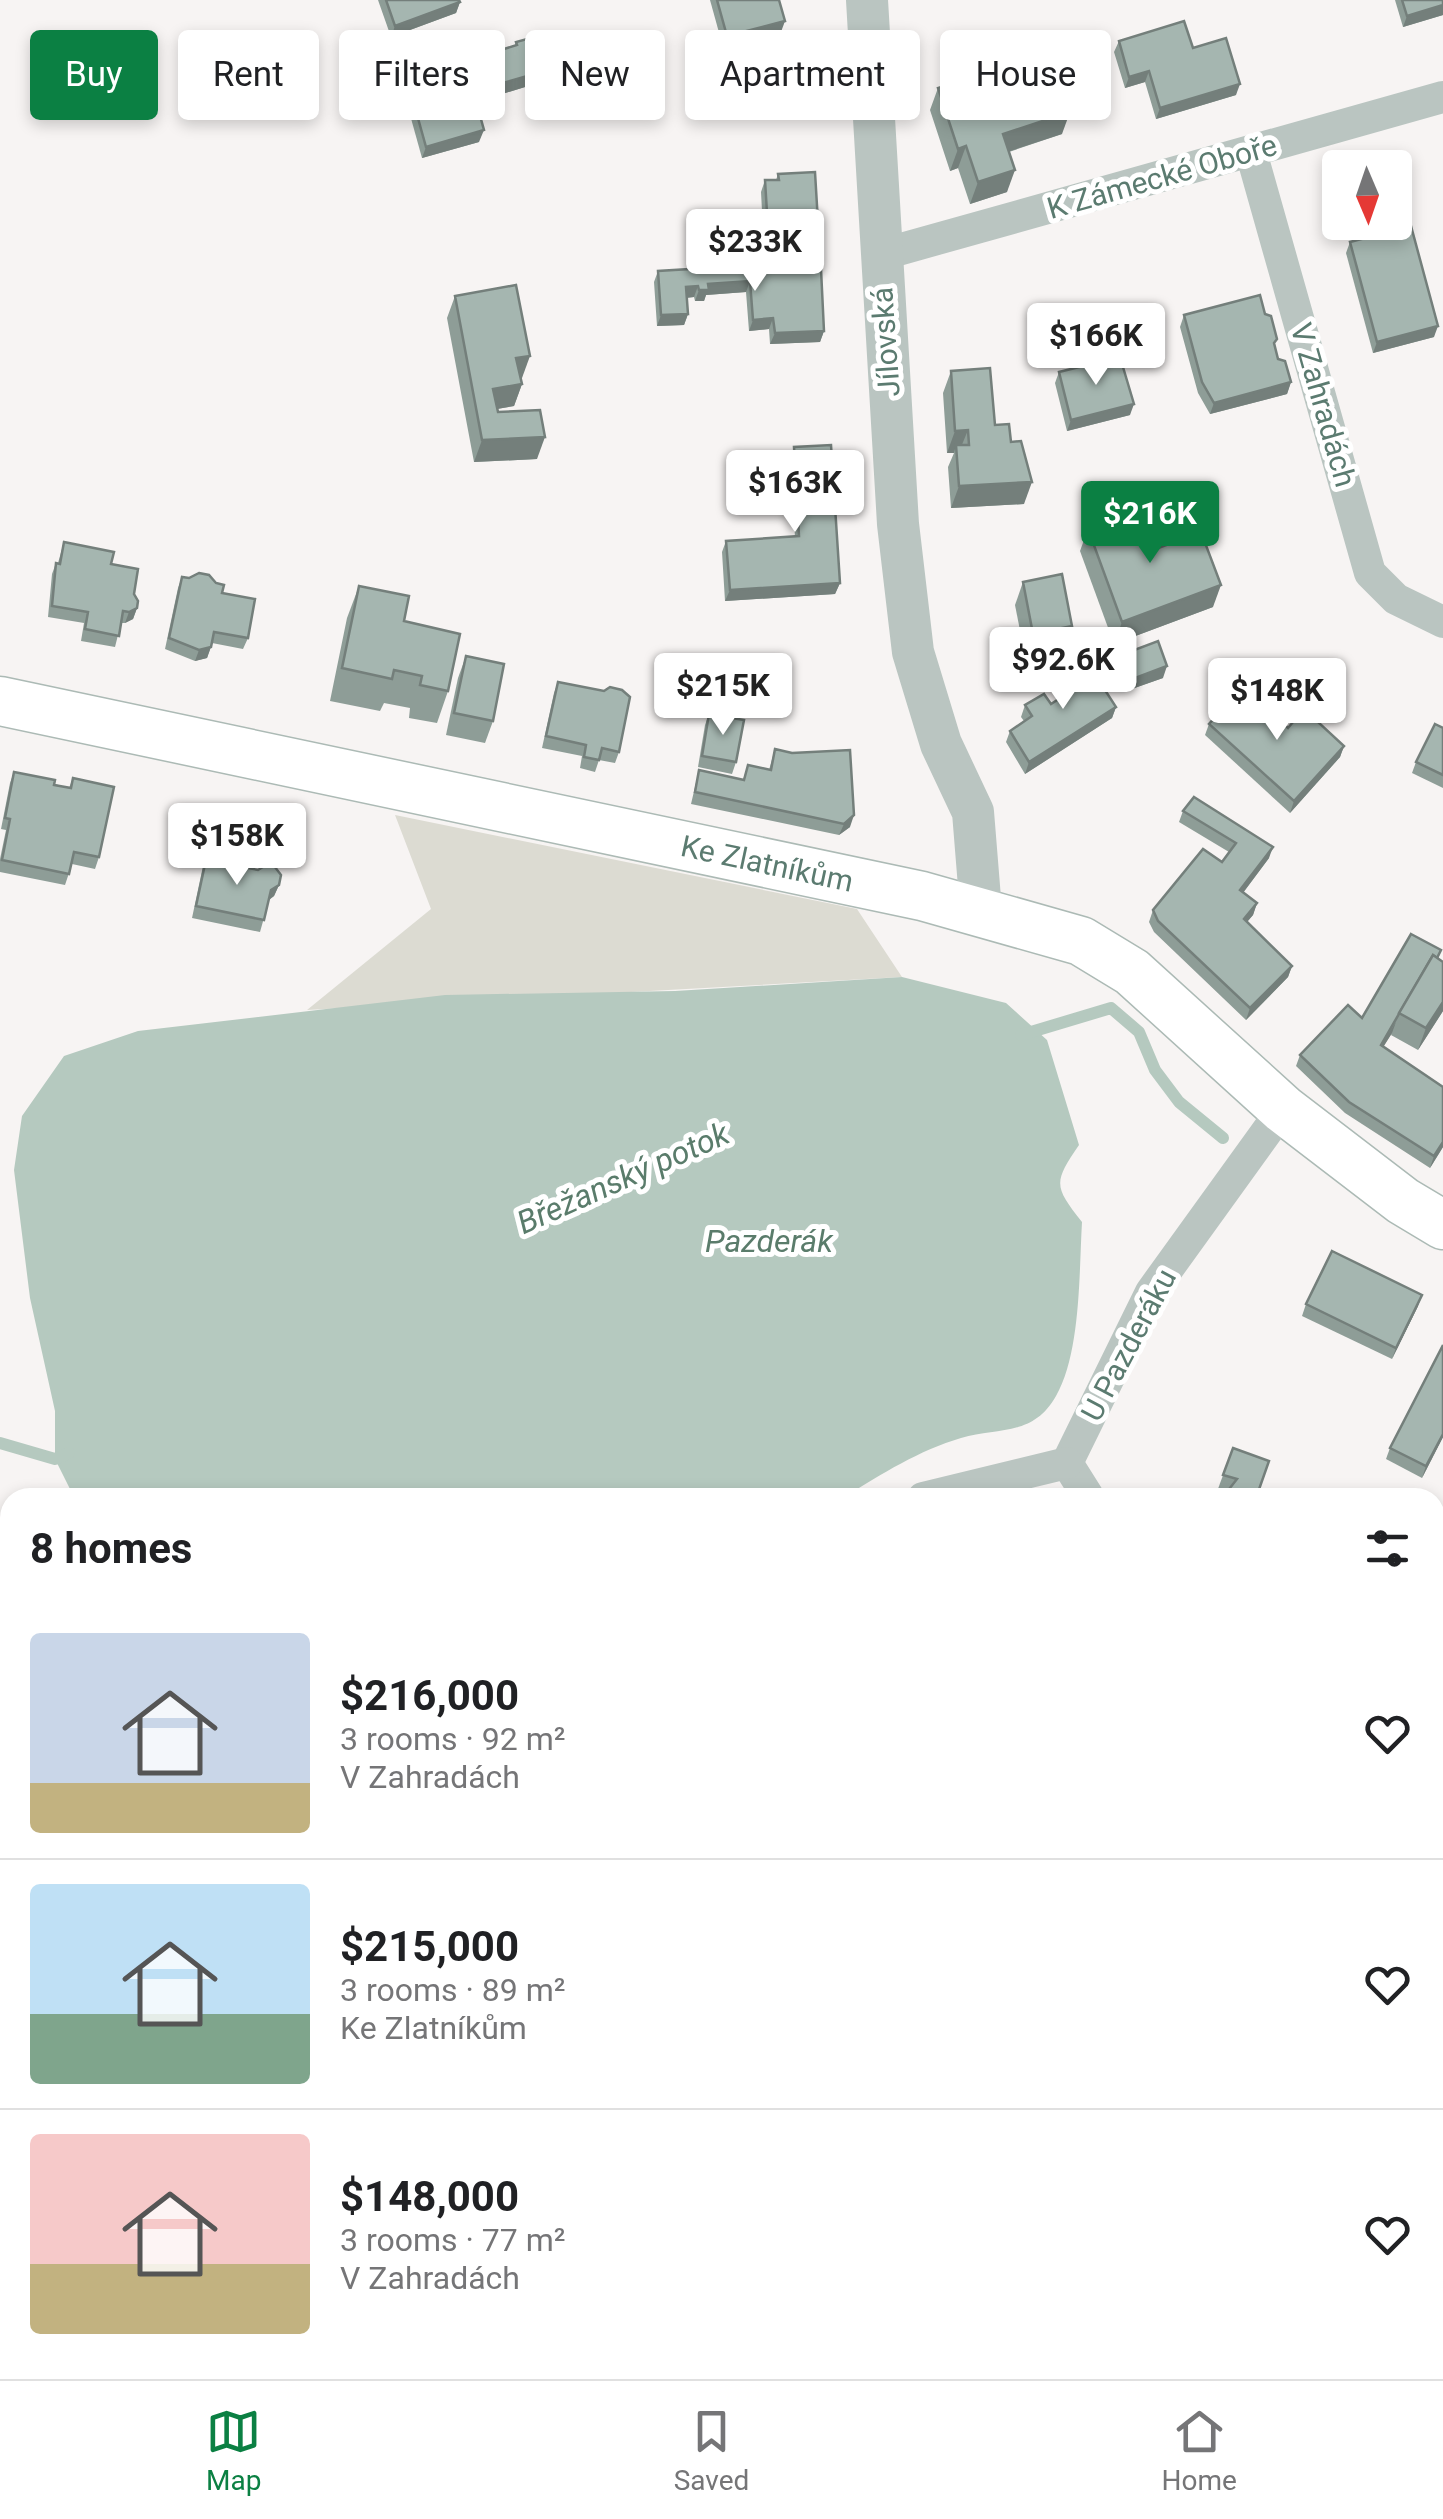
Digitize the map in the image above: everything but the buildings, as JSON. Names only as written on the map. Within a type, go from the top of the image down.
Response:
[{"type":"main road","name":"Ke Zlatníkům","points":[[0,701],[981,911],[1081,941],[1132,972],[1282,1109],[1402,1201],[1443,1224]]},
{"type":"street","name":"Jílovská","points":[[868,0],[898,524],[913,652],[941,744],[973,812],[981,911]]},
{"type":"street","name":"K Zámecké Oboře","points":[[880,256],[1443,97]]},
{"type":"street","name":"V Zahradách","points":[[1252,152],[1370,573],[1396,600],[1443,622]]},
{"type":"street","name":"U Pazderáku","points":[[1067,1463],[1151,1292],[1282,1109]]},
{"type":"street","points":[[963,1488],[1067,1463],[1083,1488]]},
{"type":"shaded area","points":[[395,815],[857,909],[902,977],[307,1010],[431,909]]},
{"type":"water","name":"Pazderák","points":[[902,977],[1006,1003],[1047,1040],[1079,1145],[1060,1184],[1082,1222],[1070,1358],[1056,1396],[1037,1418],[1014,1428],[961,1438],[931,1449],[860,1488],[70,1488],[55,1459],[55,1411],[30,1298],[14,1170],[22,1116],[64,1056],[138,1031],[445,995],[675,991]]},
{"type":"waterway","name":"Břežanský potok","points":[[1021,1035],[1111,1008],[1139,1032],[1155,1070],[1179,1102],[1223,1138]]},
{"type":"waterway","name":"Břežanský potok","points":[[0,1443],[55,1459],[69,1453]]}]
